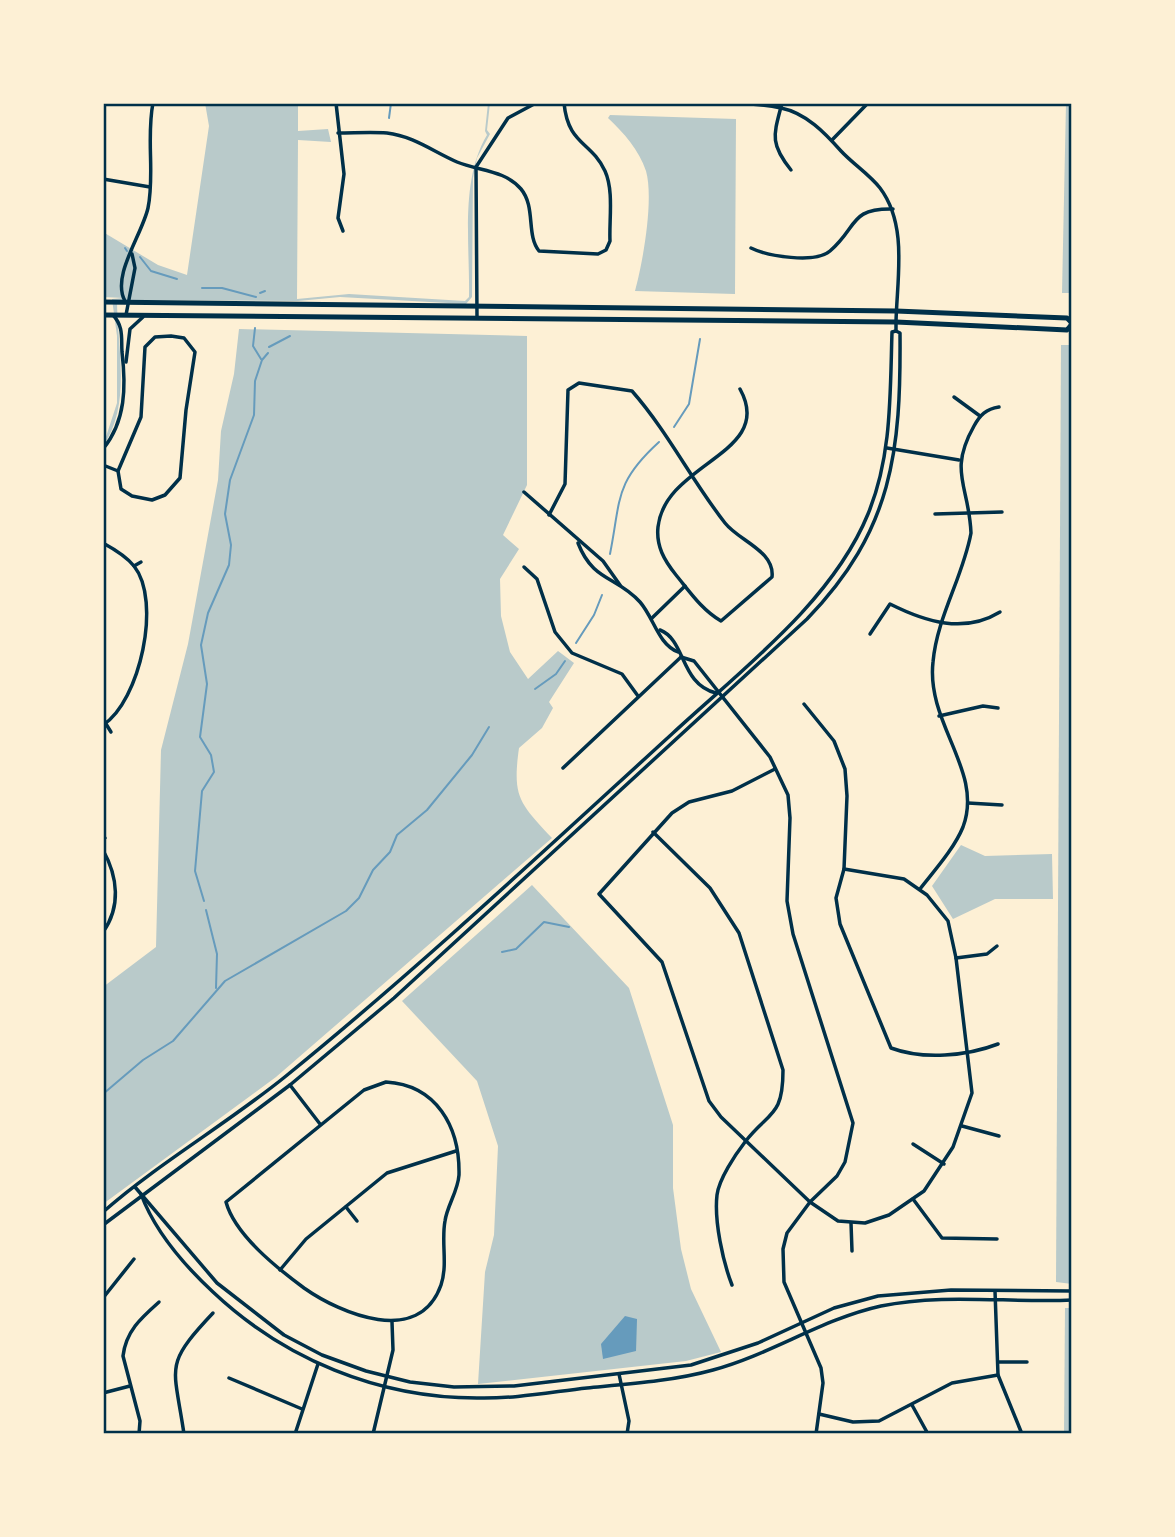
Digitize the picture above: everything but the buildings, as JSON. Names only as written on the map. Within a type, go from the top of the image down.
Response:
[{"type":"main road","points":[[103,302],[896,312],[1067,318],[1072,324],[1066,330],[896,322],[103,315]]},
{"type":"street","points":[[126,303],[120,292],[121,285],[148,209],[153,103]]},
{"type":"street","points":[[336,103],[344,174],[338,218],[343,231]]},
{"type":"street","points":[[477,317],[476,167],[508,118],[536,103]]},
{"type":"street","points":[[338,133],[389,133],[416,142],[460,163],[505,176],[522,190],[531,209],[535,245],[539,251],[603,252],[610,241],[606,172],[575,138],[566,121],[564,103]]},
{"type":"street","points":[[103,1226],[290,1085],[459,942],[807,620],[849,569],[876,519],[897,450],[900,333],[896,331],[898,242],[894,209],[879,187],[832,140],[804,117],[781,105],[621,103]]},
{"type":"street","points":[[832,140],[868,103]]},
{"type":"street","points":[[781,105],[773,137],[779,155],[791,170]]},
{"type":"street","points":[[103,179],[150,187]]},
{"type":"street","points":[[751,248],[766,256],[815,257],[828,253],[858,217],[871,209],[894,209]]},
{"type":"street","points":[[126,315],[126,303],[135,268],[132,254]]},
{"type":"street","points":[[112,315],[121,330],[125,364]]},
{"type":"street","points":[[103,449],[111,440],[121,412],[130,328],[146,316]]},
{"type":"street","points":[[103,1212],[285,1078],[453,934],[801,613],[841,564],[868,516],[887,448],[892,332],[896,331]]},
{"type":"street","points":[[155,337],[184,338],[195,352],[196,362],[186,410],[180,478],[165,495],[145,500],[121,489],[118,471],[141,417],[145,347],[155,337]]},
{"type":"street","points":[[549,515],[565,484],[568,390],[579,383],[632,391],[692,473],[726,525],[768,559],[773,570],[772,577],[721,621],[709,614],[665,561],[657,539],[660,515],[670,495],[692,473],[730,449],[746,427],[748,419],[745,398],[740,389]]},
{"type":"street","points":[[954,397],[980,416]]},
{"type":"street","points":[[920,889],[957,837],[968,803],[963,769],[939,716],[932,682],[933,662],[942,623],[968,550],[970,512],[959,460],[980,416],[989,408],[999,407]]},
{"type":"street","points":[[887,448],[959,460]]},
{"type":"street","points":[[103,465],[118,471]]},
{"type":"street","points":[[524,492],[578,543],[603,561],[621,587]]},
{"type":"street","points":[[935,514],[1002,512]]},
{"type":"street","points":[[103,543],[134,566],[142,582],[147,615],[135,683],[121,709],[105,724],[111,732]]},
{"type":"street","points":[[578,543],[583,555],[597,573],[638,600],[652,618],[665,645],[678,652]]},
{"type":"street","points":[[134,566],[141,562]]},
{"type":"street","points":[[524,567],[537,579],[555,632],[572,653],[622,674],[638,696]]},
{"type":"street","points":[[652,618],[685,586]]},
{"type":"street","points":[[870,634],[890,604],[942,623],[978,624],[1000,612]]},
{"type":"street","points":[[659,630],[673,638],[682,664],[700,684],[707,691],[716,693]]},
{"type":"street","points":[[681,657],[694,661],[714,684],[716,693],[770,757],[788,795],[787,901],[793,934],[853,1124],[845,1162],[837,1177],[810,1202],[787,1233],[783,1249],[784,1282],[821,1368],[824,1395],[816,1434]]},
{"type":"street","points":[[563,768],[681,657]]},
{"type":"street","points":[[804,704],[834,741],[845,769],[847,796],[844,869],[836,898],[840,924],[891,1048],[920,1055],[968,1051],[998,1044]]},
{"type":"street","points":[[939,716],[982,706],[998,708]]},
{"type":"street","points":[[775,769],[732,791],[689,802],[672,813],[598,894],[662,962],[709,1101],[746,1141],[810,1202],[838,1221],[851,1223],[878,1220],[924,1191],[944,1164],[962,1126],[972,1093],[956,958],[948,921],[940,907],[904,879],[844,869]]},
{"type":"street","points":[[968,803],[1002,805]]},
{"type":"street","points":[[653,832],[710,888],[739,933],[783,1070],[783,1091],[774,1112],[746,1141],[717,1194],[723,1262],[732,1286]]},
{"type":"street","points":[[103,850],[116,882],[116,902],[103,932]]},
{"type":"street","points":[[956,958],[987,954],[997,946]]},
{"type":"street","points":[[386,1082],[403,1083],[423,1091],[438,1103],[456,1151],[459,1177],[444,1221],[441,1284],[434,1299],[422,1312],[392,1322],[364,1318],[311,1293],[265,1257],[229,1212],[226,1202],[320,1124],[364,1090],[386,1082]]},
{"type":"street","points":[[290,1085],[320,1124]]},
{"type":"street","points":[[962,1126],[999,1136]]},
{"type":"street","points":[[913,1143],[944,1164]]},
{"type":"street","points":[[280,1270],[306,1239],[387,1173],[456,1151]]},
{"type":"street","points":[[135,1187],[147,1211],[196,1276],[260,1331],[318,1364],[385,1387],[428,1395],[479,1399],[621,1384],[719,1369],[804,1331],[859,1312],[899,1303],[1072,1300]]},
{"type":"street","points":[[141,1195],[151,1202],[217,1283],[266,1323],[322,1355],[387,1376],[429,1384],[478,1388],[619,1374],[710,1360],[834,1308],[878,1296],[929,1291],[1072,1291]]},
{"type":"street","points":[[913,1199],[942,1238],[997,1239]]},
{"type":"street","points":[[346,1207],[357,1221]]},
{"type":"street","points":[[851,1223],[852,1251]]},
{"type":"street","points":[[103,1298],[134,1259]]},
{"type":"street","points":[[995,1291],[999,1375],[1022,1434]]},
{"type":"street","points":[[139,1434],[139,1421],[123,1356],[127,1339],[139,1320],[159,1302]]},
{"type":"street","points":[[184,1434],[175,1360],[183,1345],[214,1313]]},
{"type":"street","points":[[373,1434],[393,1350],[392,1322]]},
{"type":"street","points":[[998,1362],[1027,1362]]},
{"type":"street","points":[[295,1434],[318,1364]]},
{"type":"street","points":[[619,1374],[628,1421],[627,1434]]},
{"type":"street","points":[[819,1415],[867,1422],[890,1417],[952,1383],[999,1375]]},
{"type":"street","points":[[229,1378],[302,1409]]},
{"type":"street","points":[[103,1393],[130,1386]]},
{"type":"street","points":[[912,1405],[928,1434]]},
{"type":"shaded area","points":[[205,103],[298,103],[298,131],[328,129],[331,142],[298,140],[297,299],[349,294],[465,301],[469,297],[468,213],[473,172],[476,162],[473,178],[472,297],[466,304],[340,297],[298,301],[117,300],[120,394],[112,430],[103,446],[117,403],[117,336],[112,299],[123,298],[103,297],[103,232],[158,265],[187,275],[209,126]]},
{"type":"shaded area","points":[[490,103],[487,130],[490,134],[478,156],[487,135],[485,131]]},
{"type":"shaded area","points":[[1066,103],[1072,103],[1072,293],[1062,293]]},
{"type":"shaded area","points":[[610,115],[736,119],[735,294],[635,291],[646,231],[648,183],[639,156],[608,118]]},
{"type":"shaded area","points":[[239,329],[527,336],[527,485],[503,535],[519,549],[500,579],[501,616],[510,652],[528,679],[558,651],[574,663],[549,702],[553,708],[542,728],[519,748],[517,778],[521,799],[552,838],[276,1077],[103,1204],[103,987],[156,947],[161,750],[188,644],[218,480],[221,431],[234,374]]},
{"type":"shaded area","points":[[1061,345],[1072,345],[1072,1284],[1056,1282]]},
{"type":"shaded area","points":[[961,845],[985,856],[1052,854],[1053,899],[995,899],[953,919],[932,886]]},
{"type":"shaded area","points":[[532,885],[629,988],[673,1125],[673,1188],[681,1249],[691,1289],[721,1352],[686,1361],[478,1384],[485,1272],[494,1235],[498,1146],[477,1081],[402,1001]]},
{"type":"shaded area","points":[[1065,1308],[1072,1308],[1072,1434],[1064,1434]]},
{"type":"water","points":[[625,1316],[637,1319],[636,1351],[603,1359],[601,1344]]},
{"type":"waterway","points":[[389,118],[391,103]]},
{"type":"waterway","points":[[140,257],[151,271],[177,279]]},
{"type":"waterway","points":[[202,288],[222,288],[256,297]]},
{"type":"waterway","points":[[260,293],[265,291]]},
{"type":"waterway","points":[[255,328],[253,346],[261,359]]},
{"type":"waterway","points":[[269,347],[290,336]]},
{"type":"waterway","points":[[674,427],[689,404],[700,339]]},
{"type":"waterway","points":[[204,901],[195,871],[202,791],[214,772],[211,755],[200,737],[207,684],[201,645],[208,613],[229,565],[231,545],[225,514],[230,480],[254,415],[255,381],[262,360],[268,353]]},
{"type":"waterway","points":[[610,554],[618,505],[627,481],[644,456],[659,442]]},
{"type":"waterway","points":[[576,643],[594,615],[602,595]]},
{"type":"waterway","points":[[535,689],[556,674],[565,661]]},
{"type":"waterway","points":[[103,1094],[143,1060],[173,1041],[225,981],[346,911],[359,898],[373,870],[390,852],[397,835],[427,810],[472,755],[489,727]]},
{"type":"waterway","points":[[206,910],[217,954],[216,988]]},
{"type":"waterway","points":[[502,952],[516,949],[544,922],[569,927]]}]
